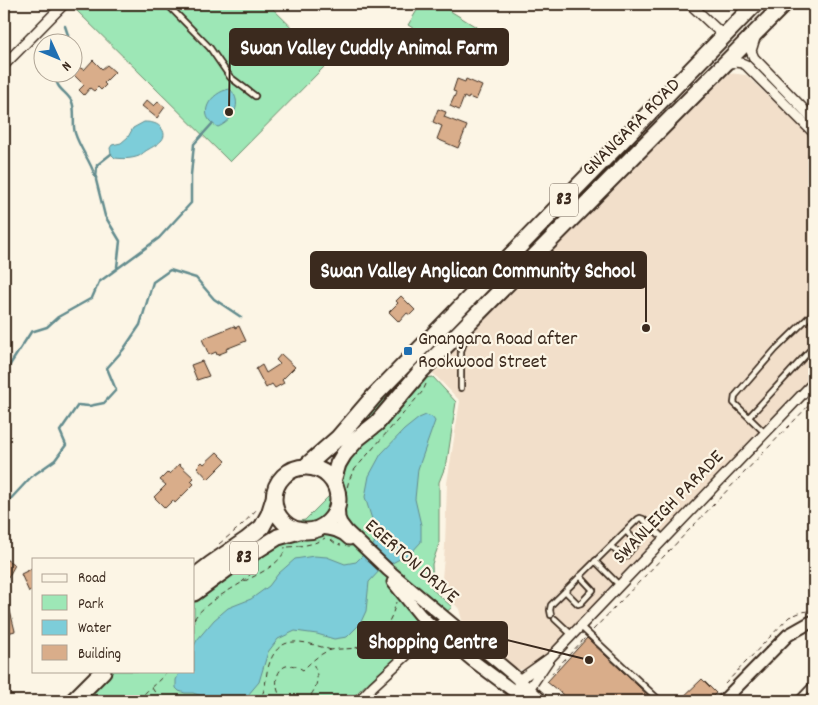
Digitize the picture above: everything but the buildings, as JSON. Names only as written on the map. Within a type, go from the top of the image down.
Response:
[{"type":"main road","name":"GNANGARA ROAD","points":[[305,467],[338,438],[375,395],[755,4]]},
{"type":"main road","name":"GNANGARA ROAD","points":[[333,481],[338,464],[350,447],[377,423],[421,371],[784,4]]},
{"type":"main road","points":[[305,467],[316,469],[326,474],[333,481],[342,500],[329,522],[328,529]]},
{"type":"main road","name":"83","points":[[195,576],[262,527],[269,514],[280,480],[296,469],[305,467]]},
{"type":"main road","points":[[274,498],[276,509],[281,519],[299,531]]},
{"type":"main road","name":"83","points":[[195,592],[228,568],[278,537],[299,531],[328,529]]},
{"type":"main road","points":[[73,701],[102,672]]},
{"type":"street","points":[[4,65],[64,4]]},
{"type":"street","points":[[690,4],[724,36]]},
{"type":"street","points":[[763,26],[754,39],[751,51],[754,58],[814,120]]},
{"type":"street","points":[[721,67],[735,62],[742,62],[814,133]]},
{"type":"street","name":"SWANLEIGH PARADE","points":[[529,689],[550,658],[572,634],[814,382]]},
{"type":"street","name":"EGERTON DRIVE","points":[[342,500],[341,523],[361,547],[386,571],[529,689],[544,698]]},
{"type":"street","name":"EGERTON DRIVE","points":[[328,529],[343,534],[361,547]]},
{"type":"street","name":"EGERTON DRIVE","points":[[386,571],[420,615],[435,629],[472,660],[527,701]]},
{"type":"street","points":[[359,701],[446,619]]},
{"type":"street","points":[[723,701],[788,635],[814,622]]},
{"type":"street","name":"SWANLEIGH PARADE","points":[[519,680],[550,658]]},
{"type":"street","points":[[516,693],[519,680]]},
{"type":"street","points":[[516,693],[529,689]]},
{"type":"lane","points":[[168,4],[210,48],[230,77],[256,96]]},
{"type":"lane","points":[[766,433],[734,403],[734,396],[775,350],[814,312]]},
{"type":"lane","points":[[451,316],[463,328],[466,337],[461,351],[461,388]]},
{"type":"lane","points":[[749,417],[814,346]]},
{"type":"lane","points":[[551,615],[551,605],[638,519],[642,518],[664,539]]},
{"type":"lane","points":[[611,546],[622,557],[625,557],[638,544],[626,531]]},
{"type":"lane","points":[[595,561],[620,585]]},
{"type":"lane","points":[[565,592],[578,604],[581,603],[593,590],[580,576]]},
{"type":"lane","points":[[556,619],[572,634]]},
{"type":"lane","points":[[580,626],[660,701]]},
{"type":"lane","points":[[797,701],[814,683]]},
{"type":"path","points":[[342,500],[349,478],[355,469],[423,391],[427,383]]},
{"type":"path","points":[[548,676],[814,400]]},
{"type":"path","points":[[278,549],[319,542],[326,538],[328,529]]},
{"type":"path","points":[[242,582],[265,571],[285,550]]},
{"type":"path","points":[[195,618],[199,612],[249,576],[257,562]]},
{"type":"path","points":[[278,701],[280,696],[277,690],[276,678],[279,671],[291,665],[303,670],[320,655],[331,650],[358,647],[369,642],[387,626],[394,614],[397,600]]},
{"type":"path","points":[[258,701],[264,692],[272,656],[277,649],[286,643],[296,641],[331,650]]},
{"type":"path","points":[[305,701],[315,689],[317,680],[317,670],[312,661]]},
{"type":"path","points":[[138,701],[166,672]]},
{"type":"path","points":[[151,687],[165,701]]},
{"type":"path","points":[[311,695],[318,701]]},
{"type":"path","points":[[544,698],[566,701]]},
{"type":"shaded area","points":[[729,73],[746,75],[814,140],[814,373],[533,668],[517,670],[464,628],[459,609],[441,589],[445,546],[447,483],[460,401],[433,373]]},
{"type":"green space","points":[[74,4],[268,4],[328,63],[230,162],[72,6]]},
{"type":"green space","points":[[421,4],[439,4],[486,33],[468,63],[408,25]]},
{"type":"green space","points":[[433,377],[456,402],[447,462],[439,482],[439,544],[432,564],[433,590],[452,607],[349,701],[79,701],[107,672],[195,672],[195,588],[263,538],[287,523],[305,520],[333,492],[333,481],[365,421],[390,389],[415,379]]},
{"type":"water","points":[[230,89],[236,100],[235,111],[228,120],[218,127],[207,117],[206,111],[211,99]]},
{"type":"water","points":[[144,122],[158,125],[164,133],[163,139],[139,156],[115,158],[111,154],[110,148],[112,145],[121,143],[128,137],[133,128]]},
{"type":"water","points":[[426,415],[432,417],[435,421],[418,469],[415,499],[421,525],[421,542],[411,553],[381,569],[369,582],[366,611],[360,624],[347,637],[334,639],[295,631],[278,639],[268,652],[259,682],[248,695],[236,701],[216,701],[193,693],[179,691],[176,688],[176,680],[180,672],[195,672],[195,644],[197,640],[214,620],[228,608],[251,599],[269,586],[278,574],[295,559],[314,556],[327,557],[345,564],[356,562],[374,544],[376,532],[365,497],[369,476],[381,454],[404,430]]},
{"type":"waterway","points":[[65,26],[67,32]]},
{"type":"waterway","points":[[57,82],[58,86],[72,102],[74,129],[77,139],[95,176]]},
{"type":"waterway","points":[[4,374],[31,332],[47,327],[58,317],[92,298],[99,282],[159,238],[191,203],[194,144],[212,124]]},
{"type":"waterway","points":[[111,154],[97,165],[96,180],[105,216],[120,241],[117,267]]},
{"type":"waterway","points":[[4,509],[4,506],[31,477],[55,460],[66,445],[60,431],[78,405],[89,406],[104,403],[116,390],[107,368],[123,350],[140,325],[153,282],[170,270],[196,278],[214,299],[241,317]]},
{"type":"place","name":"Swan Valley Cuddly Animal Farm","points":[[229,112]]},
{"type":"place","name":"Swan Valley Anglican Community School","points":[[646,328]]},
{"type":"place","name":"Gnangara Road after Rookwood Street","points":[[408,351]]},
{"type":"place","name":"Shopping Centre","points":[[589,660]]}]
